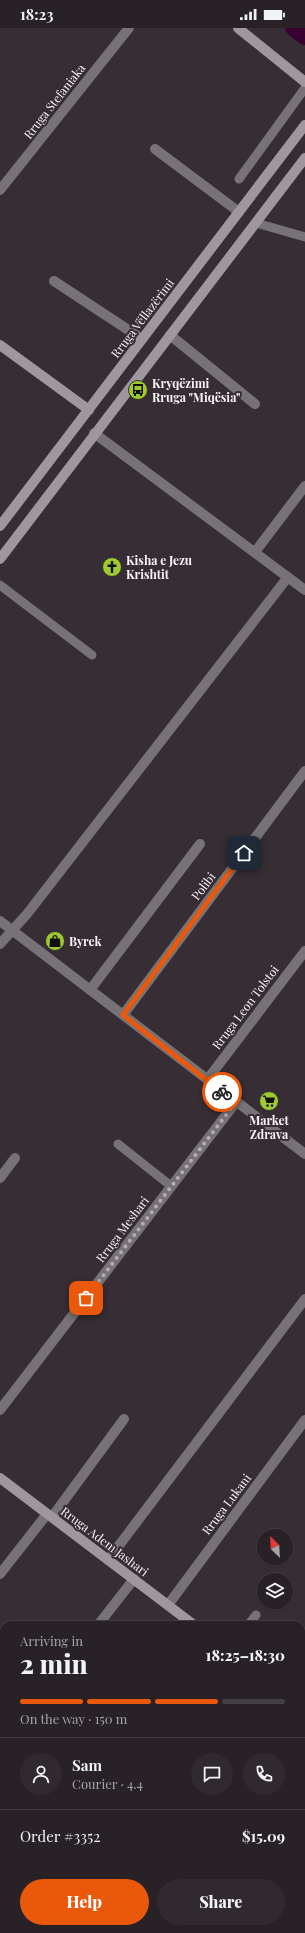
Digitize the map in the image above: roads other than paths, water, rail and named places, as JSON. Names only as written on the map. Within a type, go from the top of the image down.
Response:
[{"type":"main road","points":[[238,28],[305,82]]},
{"type":"main road","name":"Rruga Vëllazërimi","points":[[0,526],[305,125]]},
{"type":"main road","points":[[0,559],[94,433],[305,158]]},
{"type":"main road","points":[[0,345],[89,410]]},
{"type":"main road","name":"Rruga Adem Jashari","points":[[0,1478],[189,1621]]},
{"type":"street","name":"Rruga Stefaniaka","points":[[0,190],[129,28]]},
{"type":"street","points":[[155,149],[239,212]]},
{"type":"street","points":[[54,281],[142,339]]},
{"type":"street","points":[[170,335],[256,404]]},
{"type":"street","points":[[94,433],[305,590]]},
{"type":"street","points":[[255,552],[305,486]]},
{"type":"street","points":[[0,944],[32,908],[288,577]]},
{"type":"street","name":"Polibi","points":[[123,1015],[305,771]]},
{"type":"street","points":[[90,990],[200,844]]},
{"type":"street","points":[[0,921],[305,1154]]},
{"type":"street","name":"Rruga Leon Tolstoi","points":[[207,1080],[305,951]]},
{"type":"street","name":"Rruga Meshari","points":[[0,1410],[236,1102]]},
{"type":"street","points":[[0,1178],[16,1158]]},
{"type":"street","points":[[108,1560],[305,1299]]},
{"type":"street","points":[[0,1574],[50,1516],[124,1419]]},
{"type":"street","name":"Rruga Lukani","points":[[168,1604],[305,1420]]},
{"type":"street","points":[[101,1621],[134,1579]]},
{"type":"lane","points":[[239,179],[305,88]]},
{"type":"lane","points":[[256,223],[305,237]]},
{"type":"lane","points":[[0,584],[92,655]]},
{"type":"lane","points":[[118,1144],[171,1186]]},
{"type":"lane","points":[[251,1621],[256,1615]]},
{"type":"waterway","points":[[293,28],[305,37]]},
{"type":"place","name":"Kryqëzimi Rruga \"Miqësia\"","points":[[138,390]]},
{"type":"place","name":"Kisha e Jezu Krishtit","points":[[112,567]]},
{"type":"place","name":"Byrek","points":[[55,941]]},
{"type":"place","name":"Market Zdrava","points":[[269,1101]]}]
